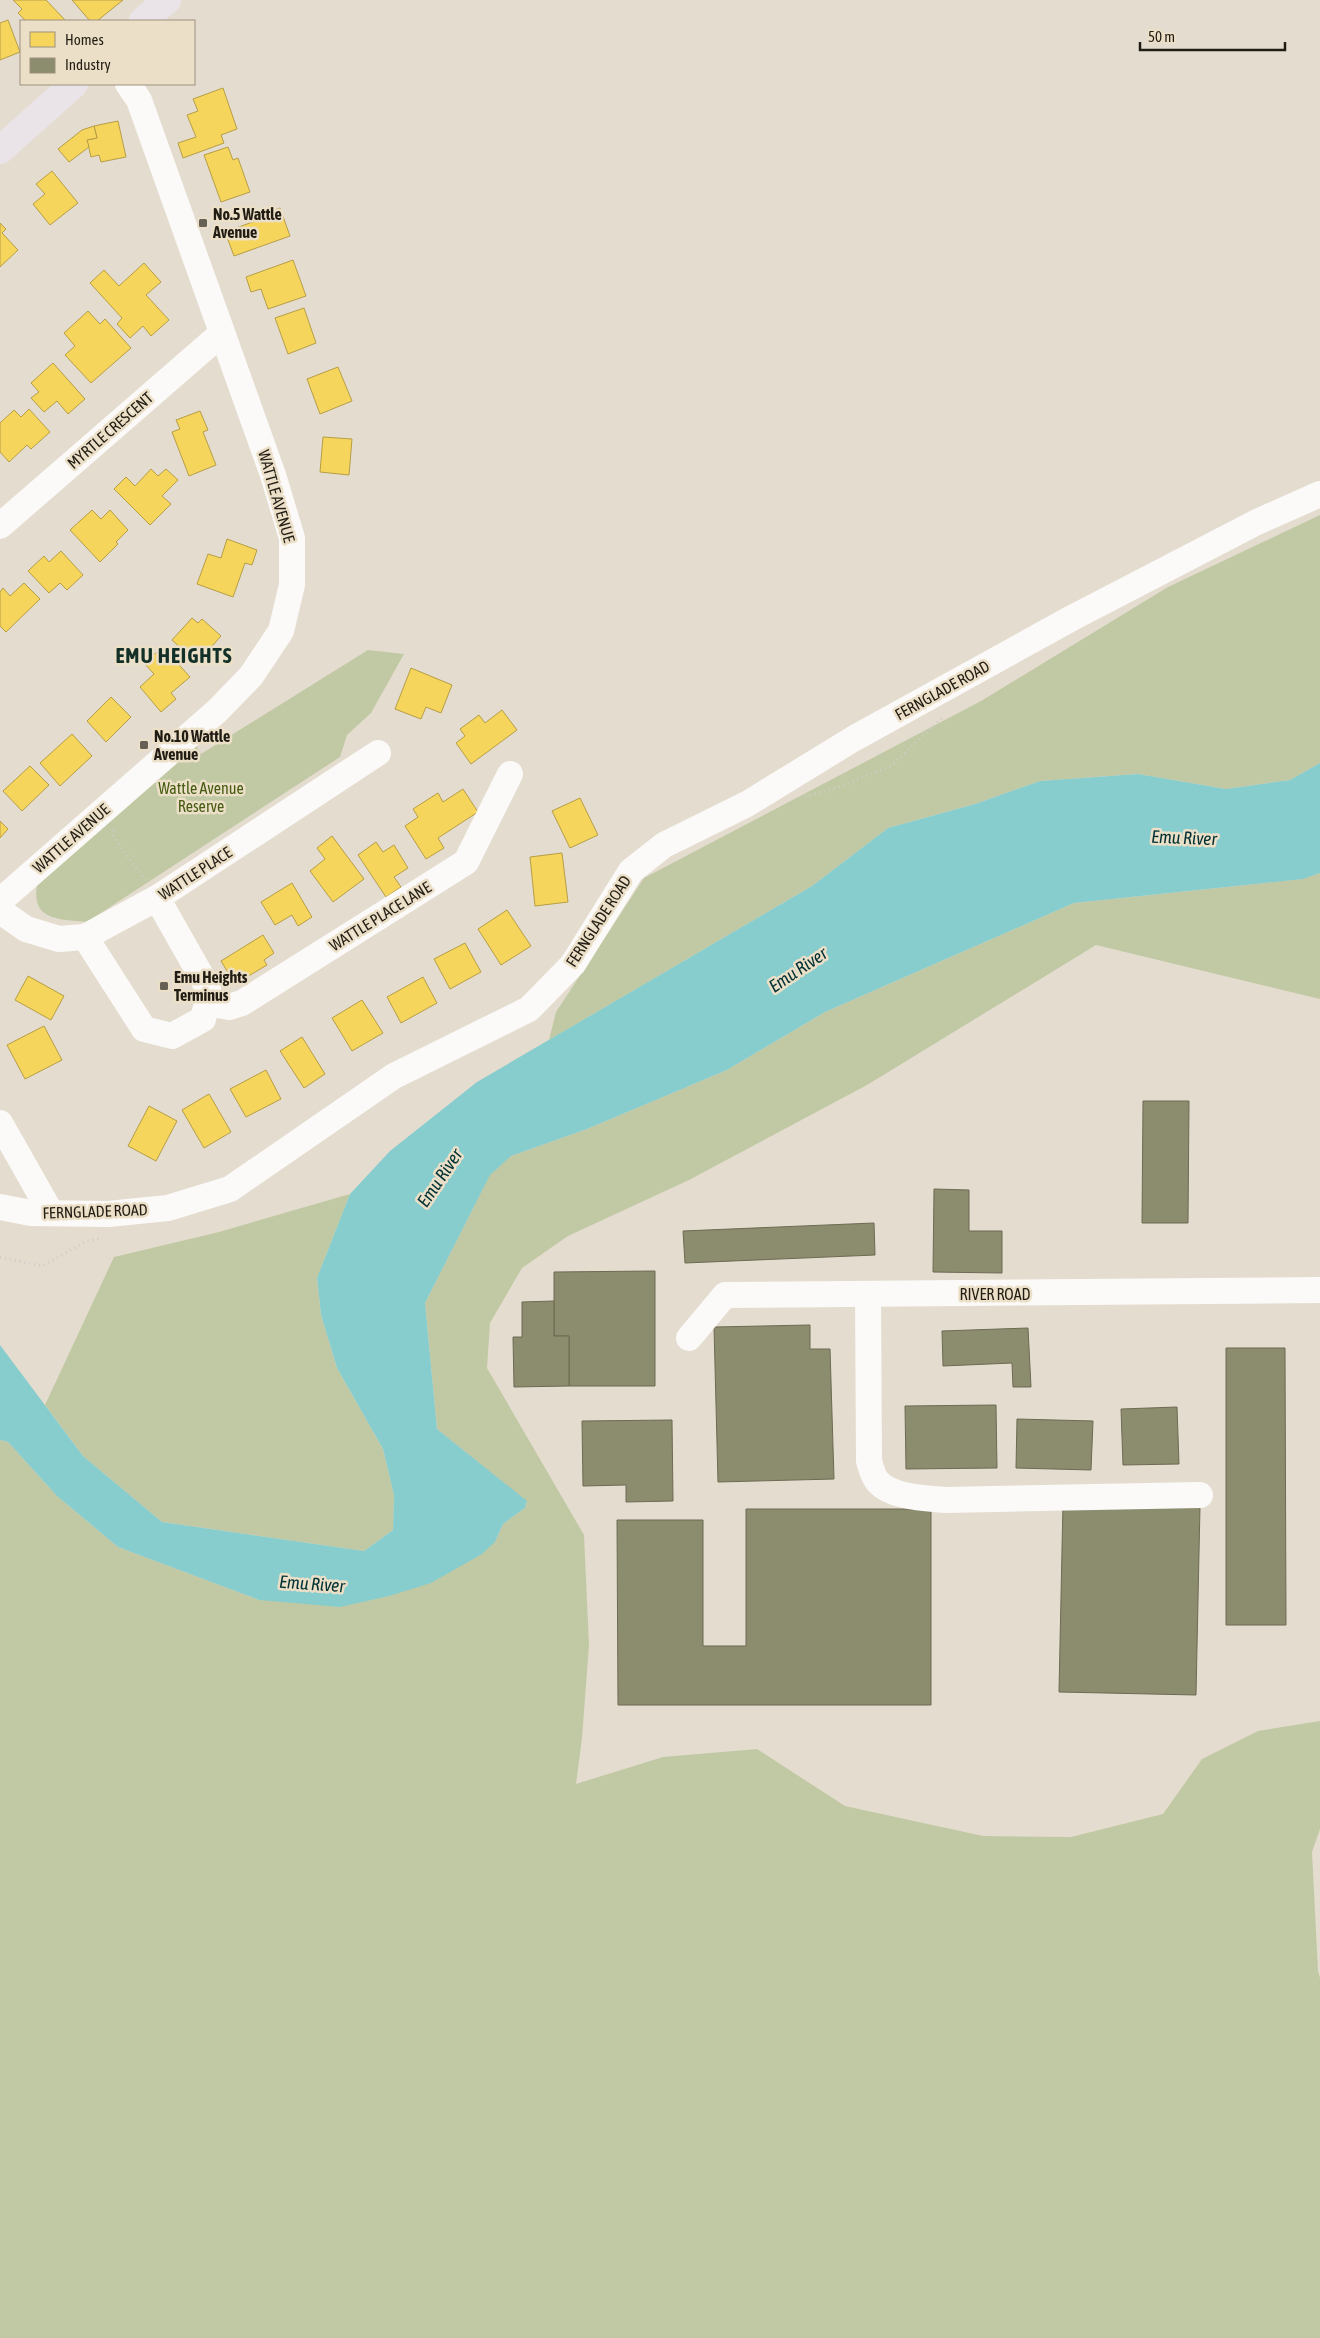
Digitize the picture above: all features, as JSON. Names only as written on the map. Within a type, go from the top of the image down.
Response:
[{"type":"main road","points":[[144,20],[167,0]]},
{"type":"main road","points":[[0,150],[73,85]]},
{"type":"street","name":"WATTLE AVENUE","points":[[0,901],[217,711],[251,676],[281,631],[292,585],[292,538],[273,475],[221,334],[188,233],[139,100],[129,85]]},
{"type":"street","name":"MYRTLE CRESCENT","points":[[0,526],[221,334]]},
{"type":"street","name":"FERNGLADE ROAD","points":[[0,1207],[31,1213],[108,1214],[168,1208],[230,1189],[394,1076],[529,1010],[572,964],[631,871],[664,845],[748,804],[853,739],[1072,618],[1257,522],[1320,494]]},
{"type":"street","name":"WATTLE PLACE","points":[[0,911],[26,929],[58,939],[85,937],[157,898],[378,753]]},
{"type":"street","name":"WATTLE PLACE LANE","points":[[207,1003],[229,1007],[242,1003],[466,862],[510,774]]},
{"type":"street","points":[[85,937],[144,1029],[172,1036],[203,1019],[208,988],[157,898]]},
{"type":"street","points":[[0,1123],[51,1214]]},
{"type":"street","name":"RIVER ROAD","points":[[689,1338],[725,1295],[1320,1290]]},
{"type":"street","points":[[868,1294],[869,1461],[879,1483],[893,1491],[912,1496],[946,1500],[1200,1495]]},
{"type":"path","points":[[801,798],[838,787],[891,766],[949,711]]},
{"type":"path","points":[[122,849],[142,873]]},
{"type":"path","points":[[0,1257],[42,1266],[87,1241],[104,1237]]},
{"type":"green space","points":[[1320,515],[1320,763],[1290,780],[1226,789],[1138,774],[1040,781],[975,804],[888,828],[812,886],[549,1040],[556,1012],[644,878],[981,701],[1168,587]]},
{"type":"green space","name":"Wattle Avenue Reserve","points":[[368,650],[404,654],[371,713],[347,735],[340,757],[87,922],[49,916],[38,906],[36,897],[37,885],[196,745],[201,754]]},
{"type":"green space","points":[[1320,873],[1320,999],[1096,945],[867,1085],[689,1180],[568,1236],[522,1268],[490,1323],[487,1368],[584,1535],[589,1645],[582,1738],[576,1784],[663,1757],[757,1749],[845,1806],[983,1836],[1071,1837],[1163,1814],[1202,1759],[1258,1731],[1320,1721],[1320,1829],[1312,1852],[1318,1971],[1320,1978],[1320,2338],[0,2338],[0,1440],[8,1442],[57,1496],[118,1547],[259,1600],[495,1542],[503,1524],[525,1508],[527,1502],[437,1429],[425,1303],[490,1174],[511,1156],[587,1129],[727,1070],[825,1012],[1074,903],[1302,879]]},
{"type":"green space","points":[[350,1194],[317,1278],[321,1315],[337,1368],[383,1449],[394,1495],[393,1530],[364,1551],[162,1522],[83,1456],[45,1405],[114,1257],[219,1232]]},
{"type":"water","name":"Emu River","points":[[1320,763],[1320,873],[1303,879],[1074,903],[825,1012],[727,1070],[587,1129],[511,1156],[490,1175],[425,1303],[437,1429],[527,1501],[525,1508],[503,1524],[495,1542],[482,1554],[431,1583],[389,1596],[340,1607],[259,1600],[118,1547],[57,1496],[8,1442],[0,1440],[0,1345],[83,1456],[162,1522],[364,1551],[393,1530],[394,1495],[383,1449],[337,1368],[321,1315],[317,1278],[350,1194],[390,1151],[477,1082],[812,886],[888,828],[975,804],[1040,781],[1138,774],[1226,789],[1290,780]]},
{"type":"building: Homes","points":[[13,0],[46,0],[65,20],[25,20],[18,13],[22,9]]},
{"type":"building: Homes","points":[[72,0],[123,0],[98,20],[89,20]]},
{"type":"building: Homes","points":[[8,20],[20,52],[0,60],[0,23]]},
{"type":"building: Homes","points":[[223,88],[237,129],[221,135],[224,143],[183,158],[178,143],[196,137],[187,115],[198,111],[193,99]]},
{"type":"building: Homes","points":[[118,121],[126,157],[101,162],[99,155],[91,157],[87,140],[97,138],[94,126]]},
{"type":"building: Homes","points":[[94,126],[97,138],[87,140],[89,147],[69,162],[58,149],[82,130]]},
{"type":"building: Homes","points":[[228,147],[233,160],[238,158],[250,192],[221,202],[204,155]]},
{"type":"building: Homes","points":[[52,171],[78,203],[50,225],[33,204],[45,194],[36,184]]},
{"type":"building: Homes","points":[[280,208],[290,236],[234,256],[225,232],[269,216],[268,212]]},
{"type":"building: Homes","points":[[0,223],[6,229],[2,233],[18,250],[0,267]]},
{"type":"building: Homes","points":[[293,260],[306,296],[268,309],[261,289],[251,292],[246,277]]},
{"type":"building: Homes","points":[[144,263],[161,282],[146,295],[169,320],[151,336],[143,326],[130,338],[117,324],[122,318],[90,283],[104,270],[119,286]]},
{"type":"building: Homes","points":[[304,308],[316,343],[288,354],[275,318]]},
{"type":"building: Homes","points":[[88,311],[100,324],[105,319],[131,348],[91,383],[65,355],[75,346],[64,333]]},
{"type":"building: Homes","points":[[53,363],[85,399],[68,414],[57,401],[44,412],[31,398],[39,392],[31,383]]},
{"type":"building: Homes","points":[[338,367],[352,401],[320,414],[307,379]]},
{"type":"building: Homes","points":[[29,409],[50,432],[31,449],[27,445],[9,462],[0,452],[0,423],[14,410],[21,417]]},
{"type":"building: Homes","points":[[200,411],[208,430],[203,432],[216,465],[189,476],[172,432],[180,429],[176,420]]},
{"type":"building: Homes","points":[[323,437],[352,439],[349,475],[320,472]]},
{"type":"building: Homes","points":[[151,469],[158,476],[166,469],[178,480],[162,496],[171,504],[150,525],[114,489],[126,477],[135,486]]},
{"type":"building: Homes","points":[[92,510],[101,519],[110,510],[128,530],[116,542],[118,544],[100,562],[70,530]]},
{"type":"building: Homes","points":[[227,539],[257,550],[252,565],[245,563],[233,597],[197,584],[208,554],[221,558]]},
{"type":"building: Homes","points":[[61,551],[83,575],[67,590],[60,583],[49,593],[28,571],[44,556],[49,562]]},
{"type":"building: Homes","points":[[24,583],[40,599],[6,632],[0,626],[0,592],[3,588],[10,596]]},
{"type":"building: Homes","points":[[192,618],[198,623],[202,619],[221,636],[197,663],[172,640]]},
{"type":"building: Homes","points":[[163,647],[190,677],[171,693],[176,699],[161,712],[140,687],[154,674],[144,663]]},
{"type":"building: Homes","points":[[411,668],[452,685],[441,713],[426,707],[421,719],[395,709]]},
{"type":"building: Homes","points":[[111,697],[131,717],[106,742],[87,721]]},
{"type":"building: Homes","points":[[502,710],[517,730],[471,764],[456,743],[465,736],[460,729],[479,715],[485,723]]},
{"type":"building: Homes","points":[[72,734],[92,756],[60,786],[40,763]]},
{"type":"building: Homes","points":[[30,766],[49,785],[22,811],[3,791]]},
{"type":"building: Homes","points":[[463,789],[478,812],[438,838],[444,848],[426,859],[405,826],[418,817],[413,809],[438,793],[443,802]]},
{"type":"building: Homes","points":[[580,798],[598,835],[570,848],[552,811]]},
{"type":"building: Homes","points":[[0,821],[8,829],[0,838]]},
{"type":"building: Homes","points":[[332,836],[364,879],[333,902],[310,871],[325,859],[317,848]]},
{"type":"building: Homes","points":[[376,842],[383,852],[394,845],[408,868],[394,877],[401,887],[386,897],[358,855]]},
{"type":"building: Homes","points":[[562,853],[568,902],[535,906],[530,857]]},
{"type":"building: Homes","points":[[292,883],[312,917],[298,926],[292,915],[275,925],[261,902]]},
{"type":"building: Homes","points":[[507,910],[531,946],[501,965],[478,929]]},
{"type":"building: Homes","points":[[263,935],[274,953],[264,960],[267,965],[235,984],[221,961]]},
{"type":"building: Homes","points":[[465,943],[481,972],[450,989],[434,959]]},
{"type":"building: Homes","points":[[28,976],[64,996],[51,1020],[15,1000]]},
{"type":"building: Homes","points":[[423,977],[437,1003],[401,1023],[387,997]]},
{"type":"building: Homes","points":[[362,1000],[383,1033],[352,1051],[332,1018]]},
{"type":"building: Homes","points":[[44,1026],[62,1060],[25,1079],[7,1045]]},
{"type":"building: Homes","points":[[302,1037],[325,1074],[304,1088],[280,1051]]},
{"type":"building: Homes","points":[[266,1070],[281,1099],[246,1117],[230,1089]]},
{"type":"building: Homes","points":[[209,1094],[231,1132],[204,1148],[182,1110]]},
{"type":"building: Homes","points":[[149,1106],[177,1121],[156,1161],[128,1146]]},
{"type":"building: Industry","points":[[1143,1101],[1189,1101],[1188,1223],[1142,1223]]},
{"type":"building: Industry","points":[[934,1189],[969,1190],[969,1231],[1002,1231],[1002,1273],[933,1272]]},
{"type":"building: Industry","points":[[874,1223],[875,1255],[685,1263],[683,1231]]},
{"type":"building: Industry","points":[[655,1271],[655,1386],[569,1386],[569,1336],[554,1336],[554,1272]]},
{"type":"building: Industry","points":[[554,1301],[554,1336],[569,1336],[569,1386],[514,1387],[513,1337],[522,1337],[522,1302]]},
{"type":"building: Industry","points":[[810,1325],[810,1349],[830,1349],[834,1479],[718,1482],[714,1327]]},
{"type":"building: Industry","points":[[1028,1328],[1031,1387],[1013,1387],[1012,1363],[943,1366],[942,1331]]},
{"type":"building: Industry","points":[[1226,1348],[1285,1348],[1286,1625],[1226,1625]]},
{"type":"building: Industry","points":[[996,1405],[997,1468],[906,1469],[905,1406]]},
{"type":"building: Industry","points":[[1177,1407],[1179,1464],[1123,1465],[1121,1409]]},
{"type":"building: Industry","points":[[1017,1419],[1093,1421],[1091,1470],[1016,1468]]},
{"type":"building: Industry","points":[[672,1420],[673,1501],[626,1502],[626,1485],[583,1486],[582,1421]]},
{"type":"building: Industry","points":[[1063,1503],[1200,1506],[1196,1695],[1059,1692]]},
{"type":"building: Industry","points":[[746,1509],[931,1509],[931,1705],[618,1705],[617,1520],[703,1520],[703,1646],[746,1646]]},
{"type":"place","name":"No.5 Wattle Avenue","points":[[203,223]]},
{"type":"place","name":"No.10 Wattle Avenue","points":[[144,745]]},
{"type":"place","name":"Emu Heights Terminus","points":[[164,986]]},
{"type":"district","name":"EMU HEIGHTS","points":[[174,656]]}]
